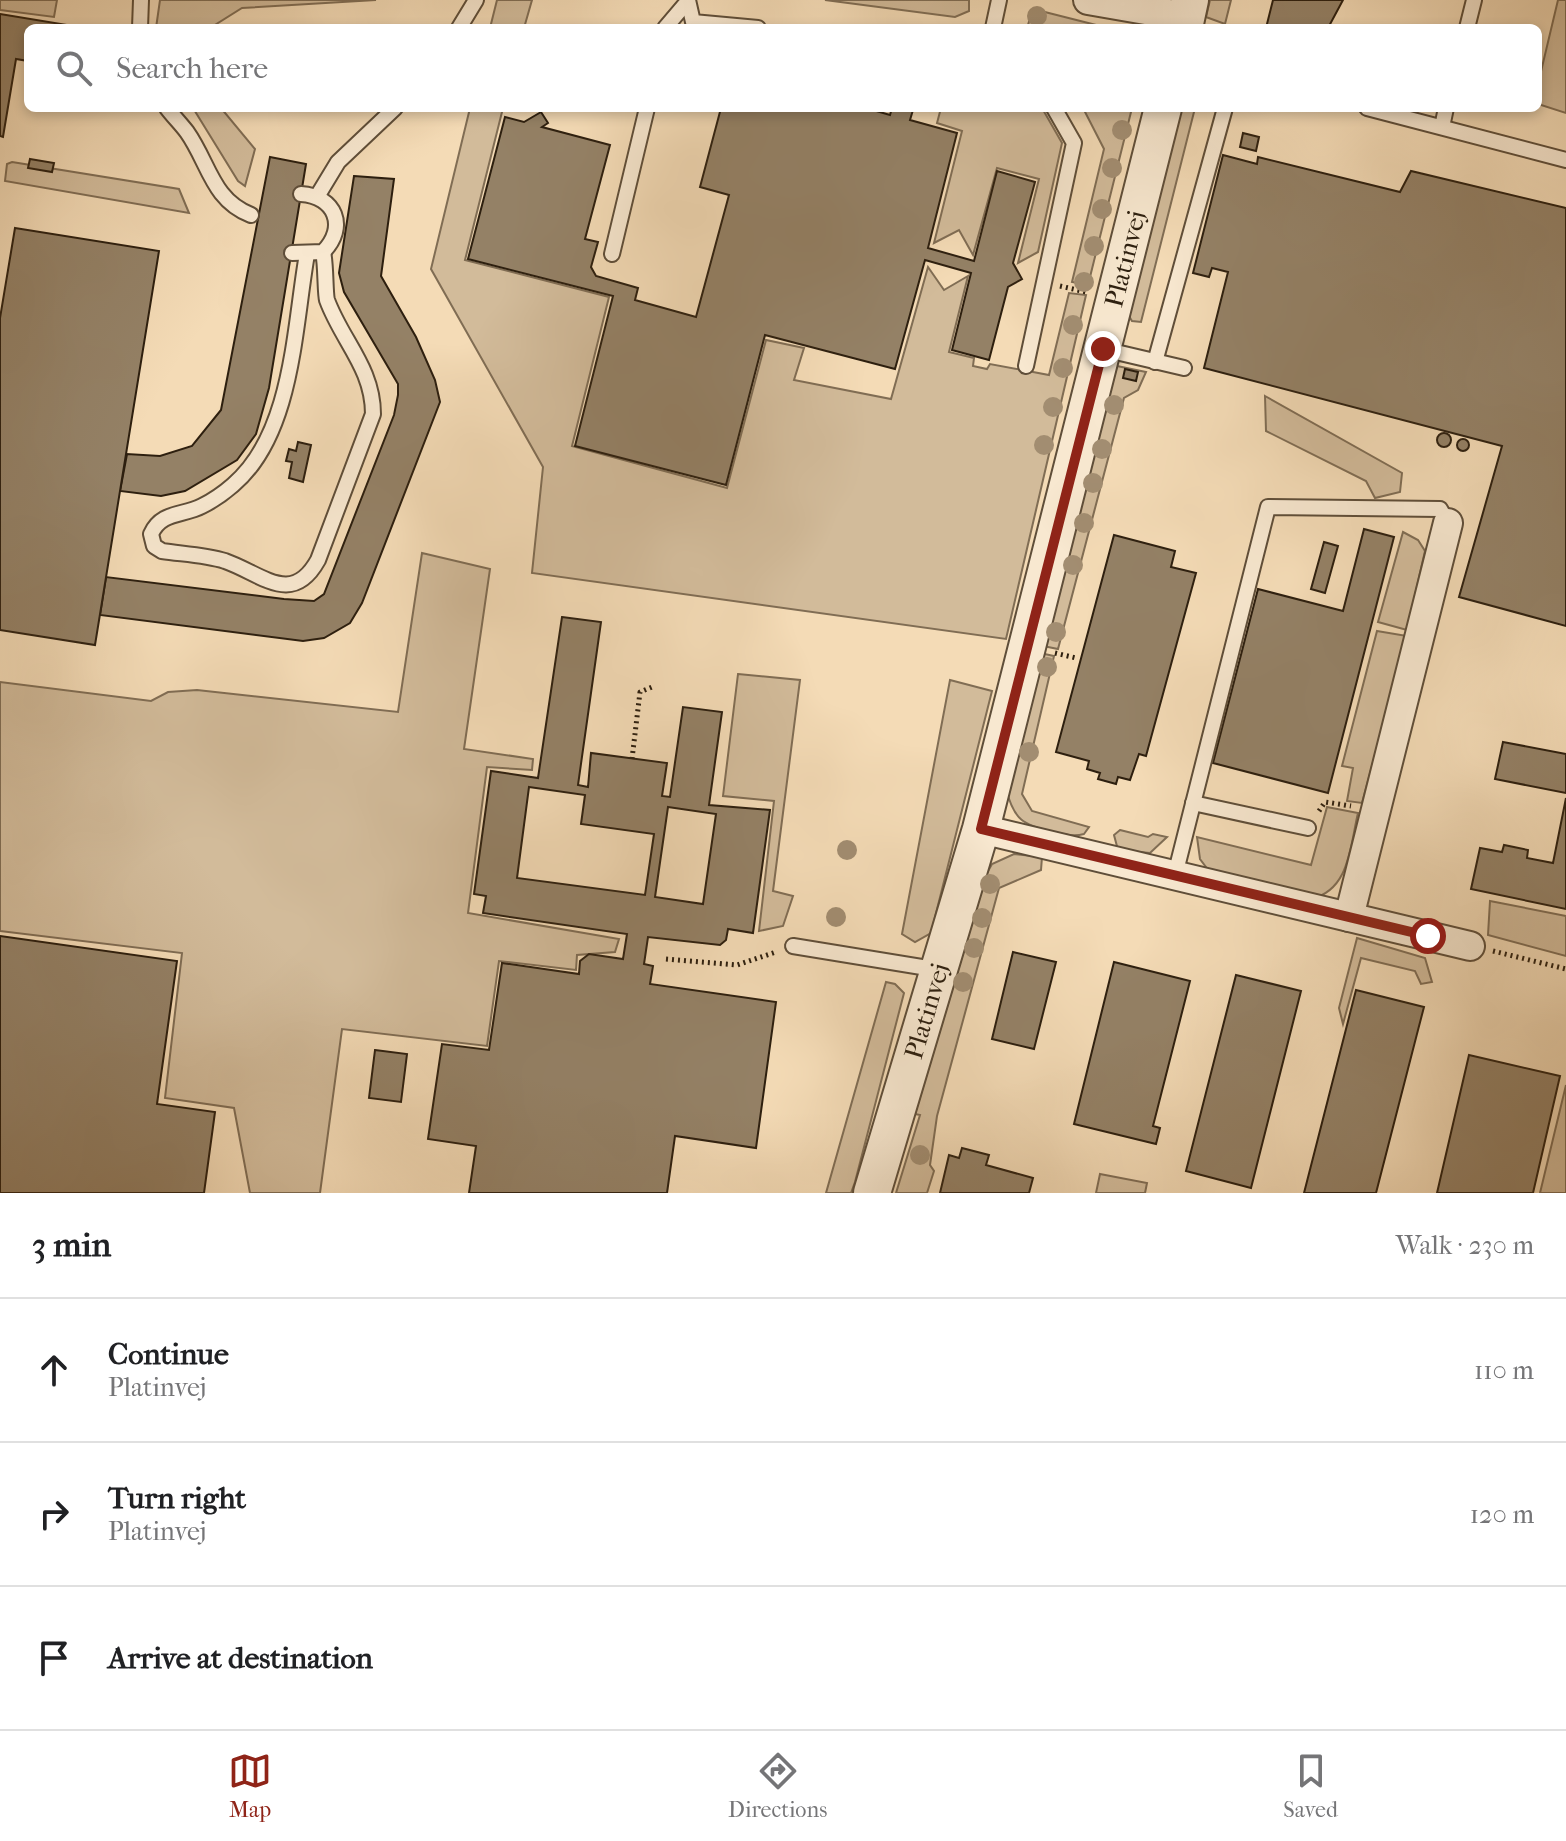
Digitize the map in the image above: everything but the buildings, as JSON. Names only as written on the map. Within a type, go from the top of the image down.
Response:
[{"type":"street","points":[[1088,0],[1187,15]]},
{"type":"street","name":"Platinvej","points":[[872,1193],[981,829],[1162,112]]},
{"type":"street","points":[[1349,917],[1448,523]]},
{"type":"street","points":[[981,829],[1470,946]]},
{"type":"lane","points":[[140,24],[141,0]]},
{"type":"lane","points":[[461,24],[476,0]]},
{"type":"lane","points":[[668,24],[688,0]]},
{"type":"lane","points":[[688,0],[693,22],[715,24]]},
{"type":"lane","points":[[994,24],[999,0]]},
{"type":"lane","points":[[1468,24],[1474,0]]},
{"type":"lane","points":[[170,112],[188,133],[217,191],[235,209],[251,215]]},
{"type":"lane","points":[[318,195],[338,162],[391,112]]},
{"type":"lane","points":[[612,254],[646,112]]},
{"type":"lane","points":[[1026,366],[1074,143],[1056,112]]},
{"type":"lane","points":[[1155,362],[1224,112]]},
{"type":"lane","points":[[1383,112],[1566,160]]},
{"type":"lane","points":[[1442,127],[1445,112]]},
{"type":"lane","points":[[301,194],[318,195],[330,204],[337,219],[333,242],[323,252],[300,254],[284,390],[274,429],[260,457],[233,485],[201,507],[172,514],[155,525],[151,534],[154,546],[162,551],[225,561],[265,579],[293,586],[307,580],[318,560],[373,414],[373,393],[366,371],[326,298],[328,275],[323,252]]},
{"type":"lane","points":[[1103,349],[1184,368]]},
{"type":"lane","points":[[1175,875],[1268,507],[1440,509],[1448,523]]},
{"type":"lane","points":[[1193,803],[1308,828]]},
{"type":"lane","points":[[793,946],[940,970]]},
{"type":"path","points":[[1044,283],[1115,299]]},
{"type":"path","points":[[632,759],[640,692],[652,687]]},
{"type":"path","points":[[1308,828],[1325,802],[1376,811]]},
{"type":"path","points":[[666,959],[737,965],[793,946]]},
{"type":"path","points":[[1470,946],[1566,969]]},
{"type":"shaded area","points":[[0,0],[57,0],[54,17],[0,10]]},
{"type":"shaded area","points":[[160,0],[376,0],[242,8],[216,24],[157,24]]},
{"type":"shaded area","points":[[497,0],[532,0],[525,24],[491,24]]},
{"type":"shaded area","points":[[825,0],[969,0],[969,11],[955,17]]},
{"type":"shaded area","points":[[1210,0],[1231,0],[1225,24],[1206,17]]},
{"type":"shaded area","points":[[1558,0],[1566,0],[1566,113],[1542,105],[1542,67]]},
{"type":"shaded area","points":[[1033,9],[1092,24],[1028,24]]},
{"type":"shaded area","points":[[195,112],[224,112],[255,149],[245,186],[238,181]]},
{"type":"shaded area","points":[[469,112],[502,112],[465,260],[609,297],[572,446],[727,488],[766,340],[804,348],[794,380],[891,399],[928,267],[944,290],[968,276],[949,352],[974,358],[973,366],[987,369],[990,364],[1049,375],[1069,293],[1086,295],[1006,639],[532,573],[543,467],[431,269]]},
{"type":"shaded area","points":[[940,112],[1044,112],[1062,143],[1038,252],[1018,263],[1039,179],[997,168],[973,255],[959,230],[934,243],[962,131],[937,123]]},
{"type":"shaded area","points":[[1085,112],[1131,112],[1088,285],[1072,282],[1104,149]]},
{"type":"shaded area","points":[[1180,112],[1194,112],[1141,322],[1132,321],[1127,313]]},
{"type":"shaded area","points":[[12,162],[179,189],[189,213],[5,181],[7,164]]},
{"type":"shaded area","points":[[1117,366],[1146,372],[1138,390],[1124,398],[1058,649],[1043,646]]},
{"type":"shaded area","points":[[1265,396],[1402,473],[1400,492],[1375,498],[1366,481],[1266,431]]},
{"type":"shaded area","points":[[1403,532],[1418,540],[1425,551],[1407,630],[1378,622]]},
{"type":"shaded area","points":[[422,553],[490,569],[464,749],[533,759],[532,770],[487,767],[468,913],[619,939],[615,952],[577,955],[576,970],[499,961],[487,1046],[342,1029],[320,1193],[250,1193],[234,1108],[165,1098],[182,953],[0,931],[0,682],[151,701],[168,692],[197,690],[398,712]]},
{"type":"shaded area","points":[[1377,631],[1407,636],[1362,803],[1347,801],[1353,768],[1342,766]]},
{"type":"shaded area","points":[[1040,653],[1054,656],[1022,794],[1032,811],[1089,827],[1084,834],[1065,834],[1021,820],[1012,808],[1006,789]]},
{"type":"shaded area","points":[[738,674],[800,680],[773,891],[793,896],[783,926],[759,931],[774,801],[723,796]]},
{"type":"shaded area","points":[[950,680],[992,691],[931,933],[915,942],[902,934]]},
{"type":"shaded area","points":[[1327,807],[1358,813],[1341,877],[1324,894],[1311,899],[1209,871],[1200,859],[1197,837],[1311,865]]},
{"type":"shaded area","points":[[1120,830],[1148,837],[1153,834],[1167,837],[1150,853],[1118,850],[1114,835]]},
{"type":"shaded area","points":[[1014,854],[1042,857],[1041,870],[999,888],[937,1116],[930,1165],[934,1171],[927,1193],[896,1193],[920,1115],[915,1114],[987,873],[992,864]]},
{"type":"shaded area","points":[[1490,901],[1566,916],[1566,956],[1488,935]]},
{"type":"shaded area","points":[[1357,938],[1425,958],[1432,982],[1421,984],[1415,971],[1361,958],[1343,1024],[1339,1008]]},
{"type":"shaded area","points":[[886,982],[895,984],[904,993],[855,1182],[851,1193],[826,1193]]},
{"type":"shaded area","points":[[1566,1085],[1566,1193],[1540,1193]]},
{"type":"shaded area","points":[[1100,1174],[1147,1183],[1145,1193],[1096,1193]]},
{"type":"route","points":[[1103,349],[981,829],[1428,936]]}]
